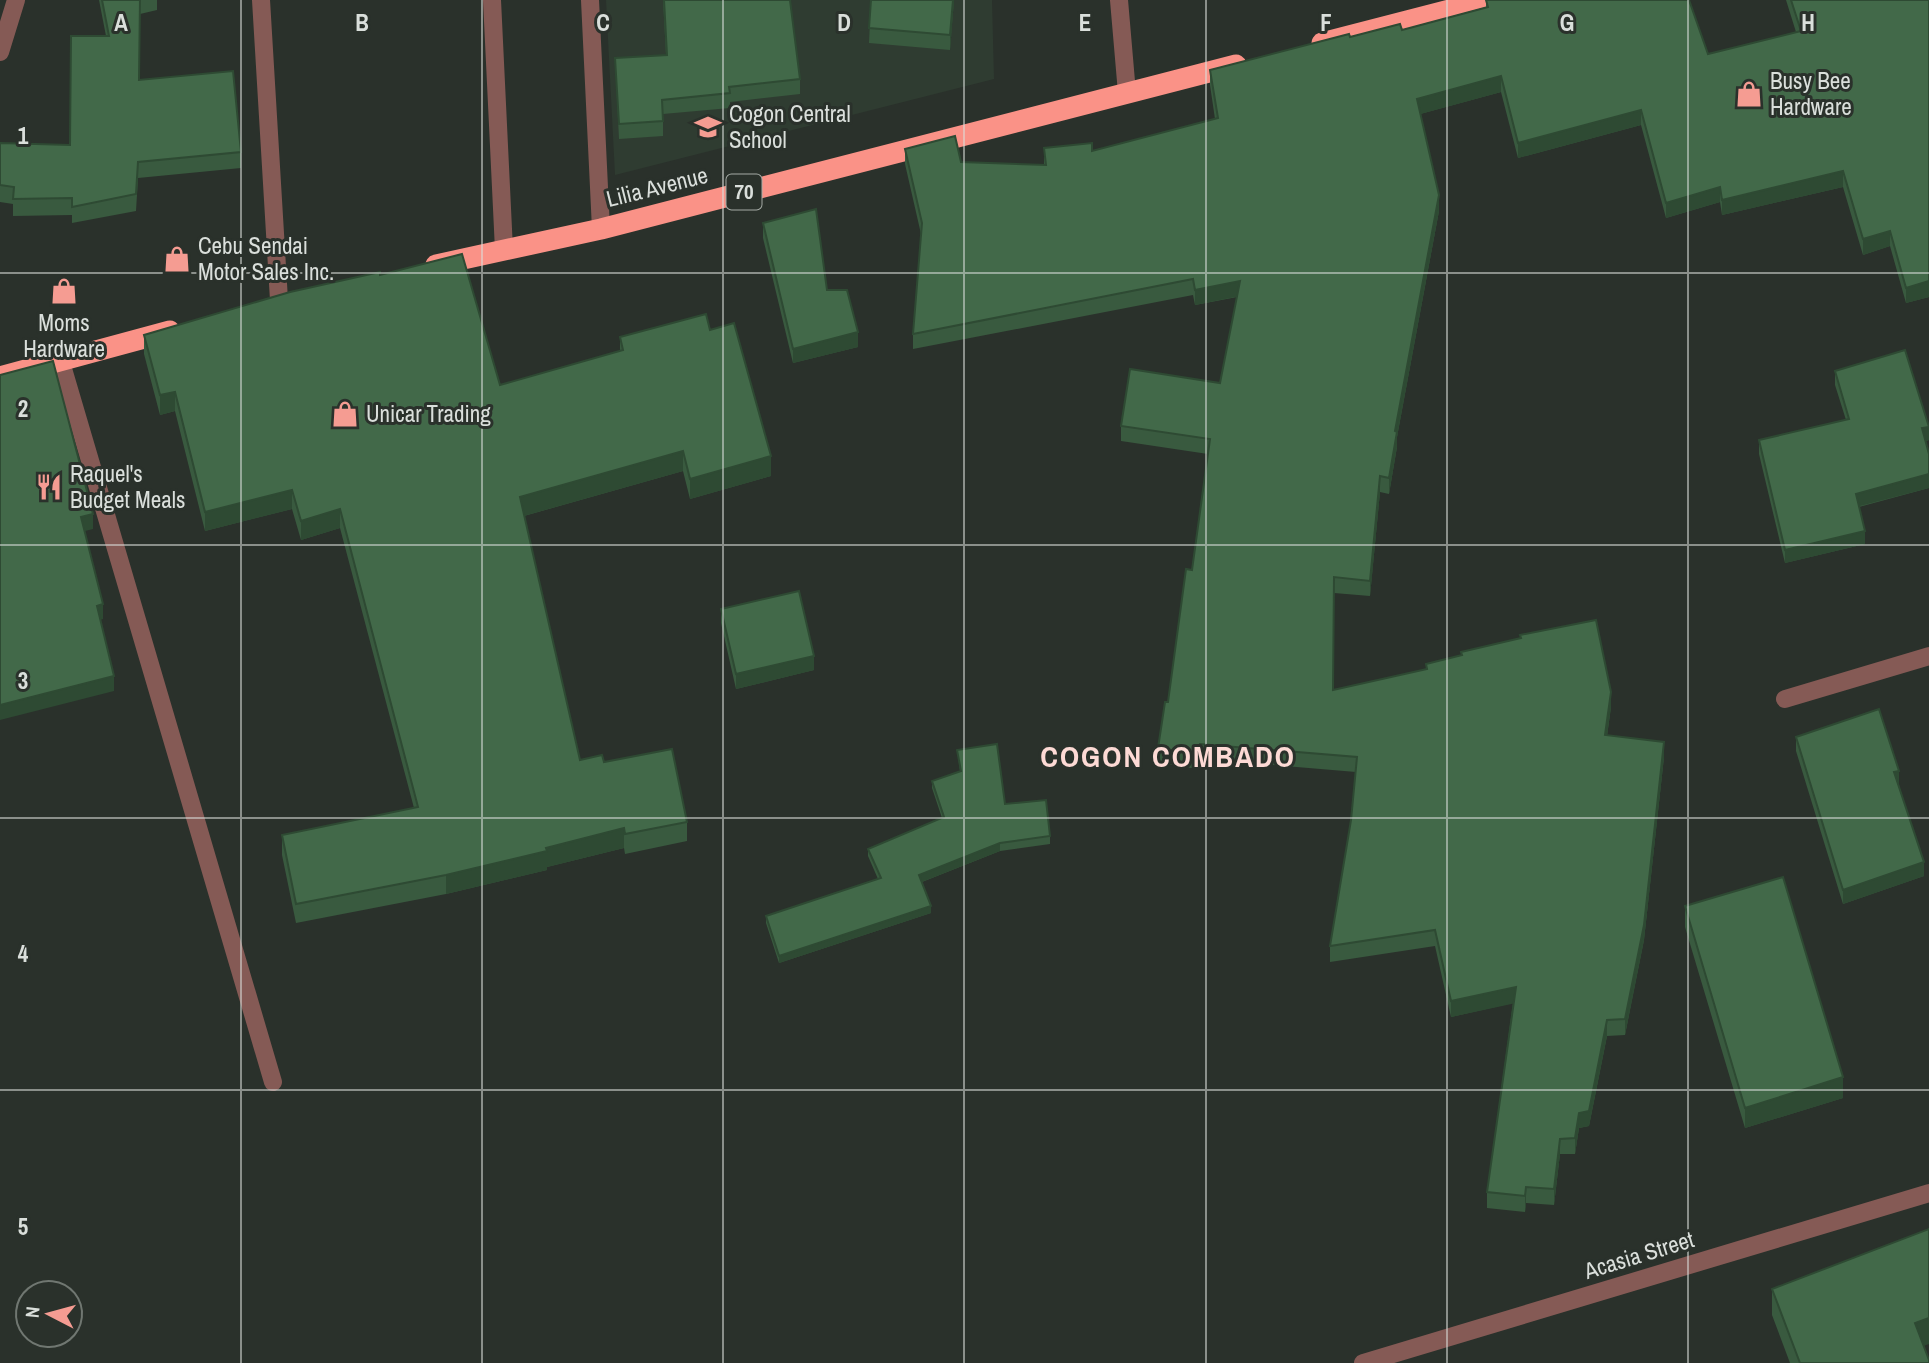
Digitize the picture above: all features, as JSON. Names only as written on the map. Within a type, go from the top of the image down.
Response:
[{"type":"highway","points":[[1301,48],[1488,0]]},
{"type":"highway","name":"Lilia Avenue","points":[[411,271],[601,229],[1261,59]]},
{"type":"highway","points":[[254,307],[286,298]]},
{"type":"highway","points":[[0,377],[190,326]]},
{"type":"street","points":[[0,51],[16,0]]},
{"type":"street","points":[[261,0],[286,298]]},
{"type":"street","points":[[492,0],[504,250]]},
{"type":"street","points":[[590,0],[601,229]]},
{"type":"street","points":[[1119,0],[1127,93]]},
{"type":"street","points":[[61,362],[273,1082]]},
{"type":"street","points":[[1785,699],[1929,656]]},
{"type":"street","name":"Acasia Street","points":[[1363,1363],[1929,1194]]},
{"type":"shaded area","name":"Cogon Central School","points":[[606,0],[992,0],[994,79],[615,175]]},
{"type":"building","points":[[102,0],[140,0],[139,80],[233,71],[241,152],[138,162],[136,194],[72,207],[72,198],[13,199],[14,187],[0,185],[0,143],[70,145],[71,36],[109,36]]},
{"type":"building","points":[[664,0],[790,0],[800,79],[729,87],[730,93],[662,100],[663,121],[619,124],[615,58],[667,55]]},
{"type":"building","points":[[871,0],[953,0],[950,35],[869,28]]},
{"type":"building","points":[[1486,0],[1689,0],[1708,54],[1801,31],[1791,0],[1929,0],[1929,281],[1906,288],[1890,231],[1863,239],[1843,171],[1722,200],[1720,187],[1666,203],[1641,110],[1518,143],[1501,76],[1417,99],[1439,195],[1395,431],[1397,432],[1389,478],[1380,476],[1370,581],[1334,577],[1333,690],[1427,669],[1426,664],[1462,655],[1461,652],[1521,638],[1520,635],[1596,620],[1611,692],[1605,735],[1664,742],[1644,925],[1625,1019],[1607,1020],[1589,1111],[1579,1113],[1575,1138],[1560,1139],[1554,1189],[1526,1187],[1525,1196],[1487,1192],[1516,987],[1451,1001],[1435,930],[1330,946],[1351,820],[1357,757],[1200,744],[1198,754],[1158,748],[1165,702],[1168,702],[1186,569],[1192,570],[1210,439],[1121,426],[1130,369],[1220,383],[1240,281],[1195,290],[1193,279],[913,334],[922,223],[905,149],[955,136],[961,162],[1046,165],[1044,148],[1092,143],[1092,151],[1218,118],[1210,70],[1349,34],[1350,37],[1400,24],[1402,30],[1488,7]]},
{"type":"building","points":[[816,209],[827,290],[847,290],[858,332],[793,349],[763,223]]},
{"type":"building","points":[[462,254],[500,385],[623,350],[620,337],[706,314],[710,330],[734,323],[771,456],[690,479],[683,451],[520,497],[580,760],[602,755],[604,762],[672,749],[687,822],[625,834],[624,828],[546,848],[547,851],[446,875],[296,904],[282,835],[418,807],[340,509],[301,521],[292,490],[205,512],[175,392],[160,395],[144,335],[290,292],[380,272],[380,275]]},
{"type":"building","points":[[1905,350],[1929,427],[1922,428],[1929,454],[1929,474],[1856,494],[1865,531],[1785,550],[1759,440],[1849,419],[1835,371]]},
{"type":"building","points":[[53,361],[93,514],[81,517],[103,604],[97,606],[114,676],[0,705],[0,375]]},
{"type":"building","points":[[799,591],[814,656],[736,674],[721,609]]},
{"type":"building","points":[[1879,709],[1899,771],[1894,772],[1924,862],[1843,890],[1796,737]]},
{"type":"building","points":[[997,744],[1005,804],[1046,800],[1050,836],[1000,843],[919,875],[931,906],[779,956],[766,916],[881,878],[868,849],[944,817],[932,781],[961,771],[957,750]]},
{"type":"building","points":[[1783,877],[1843,1077],[1745,1108],[1685,906]]},
{"type":"building","points":[[1929,1229],[1929,1318],[1915,1323],[1929,1363],[1800,1363],[1772,1289]]},
{"type":"place","name":"Busy Bee Hardware","points":[[1749,94]]},
{"type":"place","name":"Cogon Central School","points":[[708,127]]},
{"type":"place","name":"Cebu Sendai Motor Sales Inc.","points":[[177,259]]},
{"type":"place","name":"Moms Hardware","points":[[64,291]]},
{"type":"place","name":"Unicar Trading","points":[[345,414]]},
{"type":"place","name":"Raquel's Budget Meals","points":[[49,487]]},
{"type":"district","name":"COGON COMBADO","points":[[1168,757]]}]
